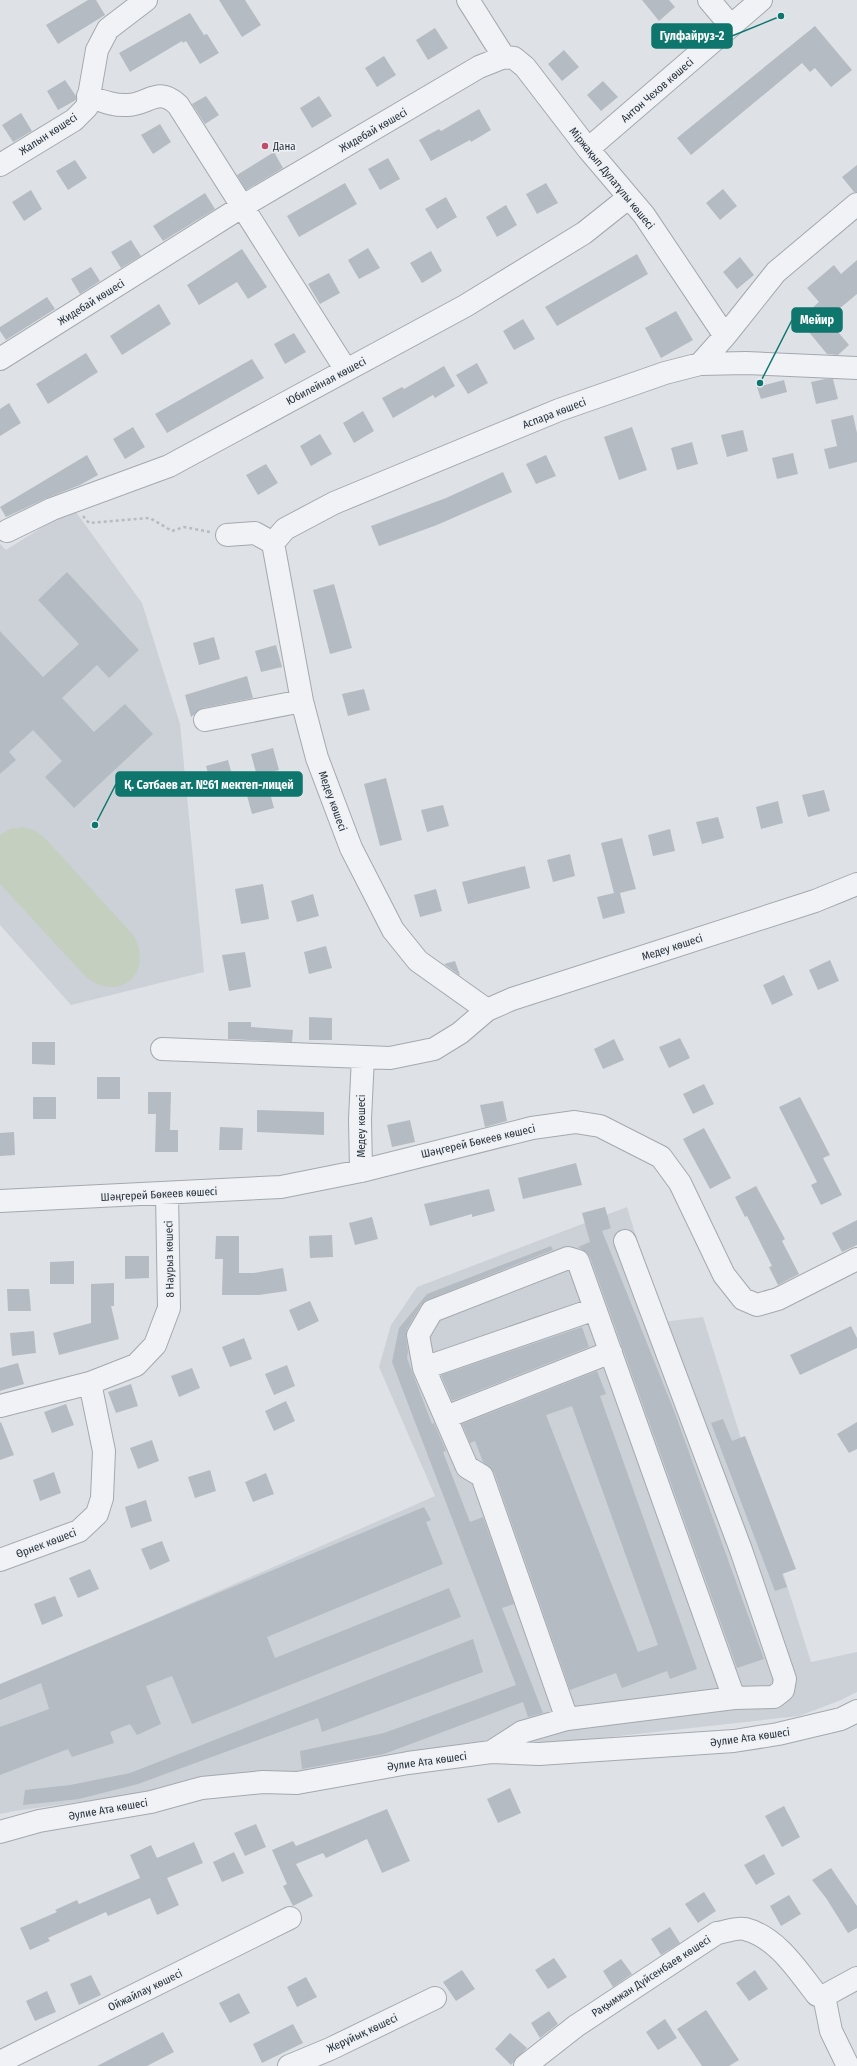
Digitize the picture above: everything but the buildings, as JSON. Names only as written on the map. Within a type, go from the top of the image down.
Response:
[{"type":"street","name":"Жалын көшесі","points":[[0,165],[74,120],[87,107],[97,50],[108,29],[146,0]]},
{"type":"street","points":[[468,0],[504,57]]},
{"type":"street","points":[[709,0],[731,26]]},
{"type":"street","name":"Антон Чехов көшесі","points":[[588,149],[761,0]]},
{"type":"street","name":"Міржақып Дулатұлы көшесі","points":[[504,57],[514,58],[525,67],[588,149],[628,198],[644,215],[725,336]]},
{"type":"street","name":"Жидебай көшесі","points":[[0,359],[243,206],[479,67],[504,57]]},
{"type":"street","points":[[88,96],[113,105],[130,105],[157,96],[169,97],[178,105],[346,370]]},
{"type":"street","name":"Юбилейная көшесі","points":[[7,531],[52,508],[170,466],[472,302],[584,233],[628,198]]},
{"type":"street","points":[[700,364],[725,336],[776,272],[857,204]]},
{"type":"street","name":"Аспара көшесі","points":[[273,543],[286,529],[334,503],[559,410],[665,373],[700,364],[746,363],[857,368]]},
{"type":"street","points":[[227,536],[255,533],[273,543]]},
{"type":"street","name":"Медеу көшесі","points":[[273,543],[302,702],[317,758],[351,848],[392,930],[418,961],[486,1010]]},
{"type":"street","points":[[204,720],[302,702]]},
{"type":"street","name":"Медеу көшесі","points":[[162,1049],[390,1058],[434,1049],[460,1033],[486,1010],[512,1000],[815,901],[857,884]]},
{"type":"street","name":"Медеу көшесі","points":[[361,1170],[360,1119],[363,1058]]},
{"type":"street","name":"Шәңгерей Бөкеев көшесі","points":[[0,1201],[281,1187],[361,1170],[532,1128],[575,1122],[600,1126],[661,1157],[680,1183],[724,1275],[744,1300],[757,1305],[778,1299],[857,1259]]},
{"type":"street","name":"8 Наурыз көшесі","points":[[0,1406],[90,1383],[136,1365],[155,1344],[169,1308],[167,1193]]},
{"type":"street","points":[[491,1752],[522,1732],[567,1719],[734,1698],[774,1697],[783,1690],[785,1679],[742,1550],[625,1241]]},
{"type":"street","points":[[567,1719],[482,1476],[467,1468],[424,1368],[418,1335],[432,1311],[568,1258],[578,1261],[734,1698]]},
{"type":"street","points":[[424,1368],[595,1309]]},
{"type":"street","points":[[446,1417],[611,1352]]},
{"type":"street","name":"Өрнек көшесі","points":[[0,1560],[79,1531],[97,1514],[102,1498],[104,1451],[90,1383]]},
{"type":"street","name":"Әулие Ата көшесі","points":[[0,1832],[39,1821],[151,1802],[202,1788],[263,1782],[297,1783],[408,1762],[491,1752],[539,1754],[734,1741],[778,1734],[841,1719],[857,1711]]},
{"type":"street","name":"Ойжайлау көшесі","points":[[0,2062],[290,1918]]},
{"type":"street","name":"Рақымжан Дүйсенбаев көшесі","points":[[525,2066],[576,2026],[717,1933],[744,1929],[770,1942],[786,1954],[817,1995],[824,1996]]},
{"type":"street","points":[[848,2066],[832,2031],[824,1996],[857,1978]]},
{"type":"street","name":"Жерұйық көшесі","points":[[288,2066],[330,2049],[435,1998]]},
{"type":"path","points":[[72,501],[89,523],[150,518],[172,531],[184,527],[227,536]]},
{"type":"shaded area","points":[[73,508],[142,603],[180,724],[204,972],[71,1005],[0,925],[0,544],[6,550]]},
{"type":"shaded area","points":[[627,1207],[662,1322],[703,1317],[811,1662],[857,1652],[857,1692],[841,1700],[799,1716],[285,1773],[0,1814],[0,1687],[435,1496],[379,1367],[391,1325],[417,1287]]},
{"type":"green space","points":[[22,827],[34,830],[45,838],[134,936],[139,950],[140,962],[136,973],[130,980],[121,985],[110,987],[98,984],[86,977],[0,884],[0,835],[10,829]]},
{"type":"place","name":"Гулфайруз-2","points":[[781,16]]},
{"type":"place","name":"Дана","points":[[265,146]]},
{"type":"place","name":"Мейир","points":[[760,383]]},
{"type":"place","name":"Қ. Сәтбаев ат. №61 мектеп-лицей","points":[[95,825]]}]
